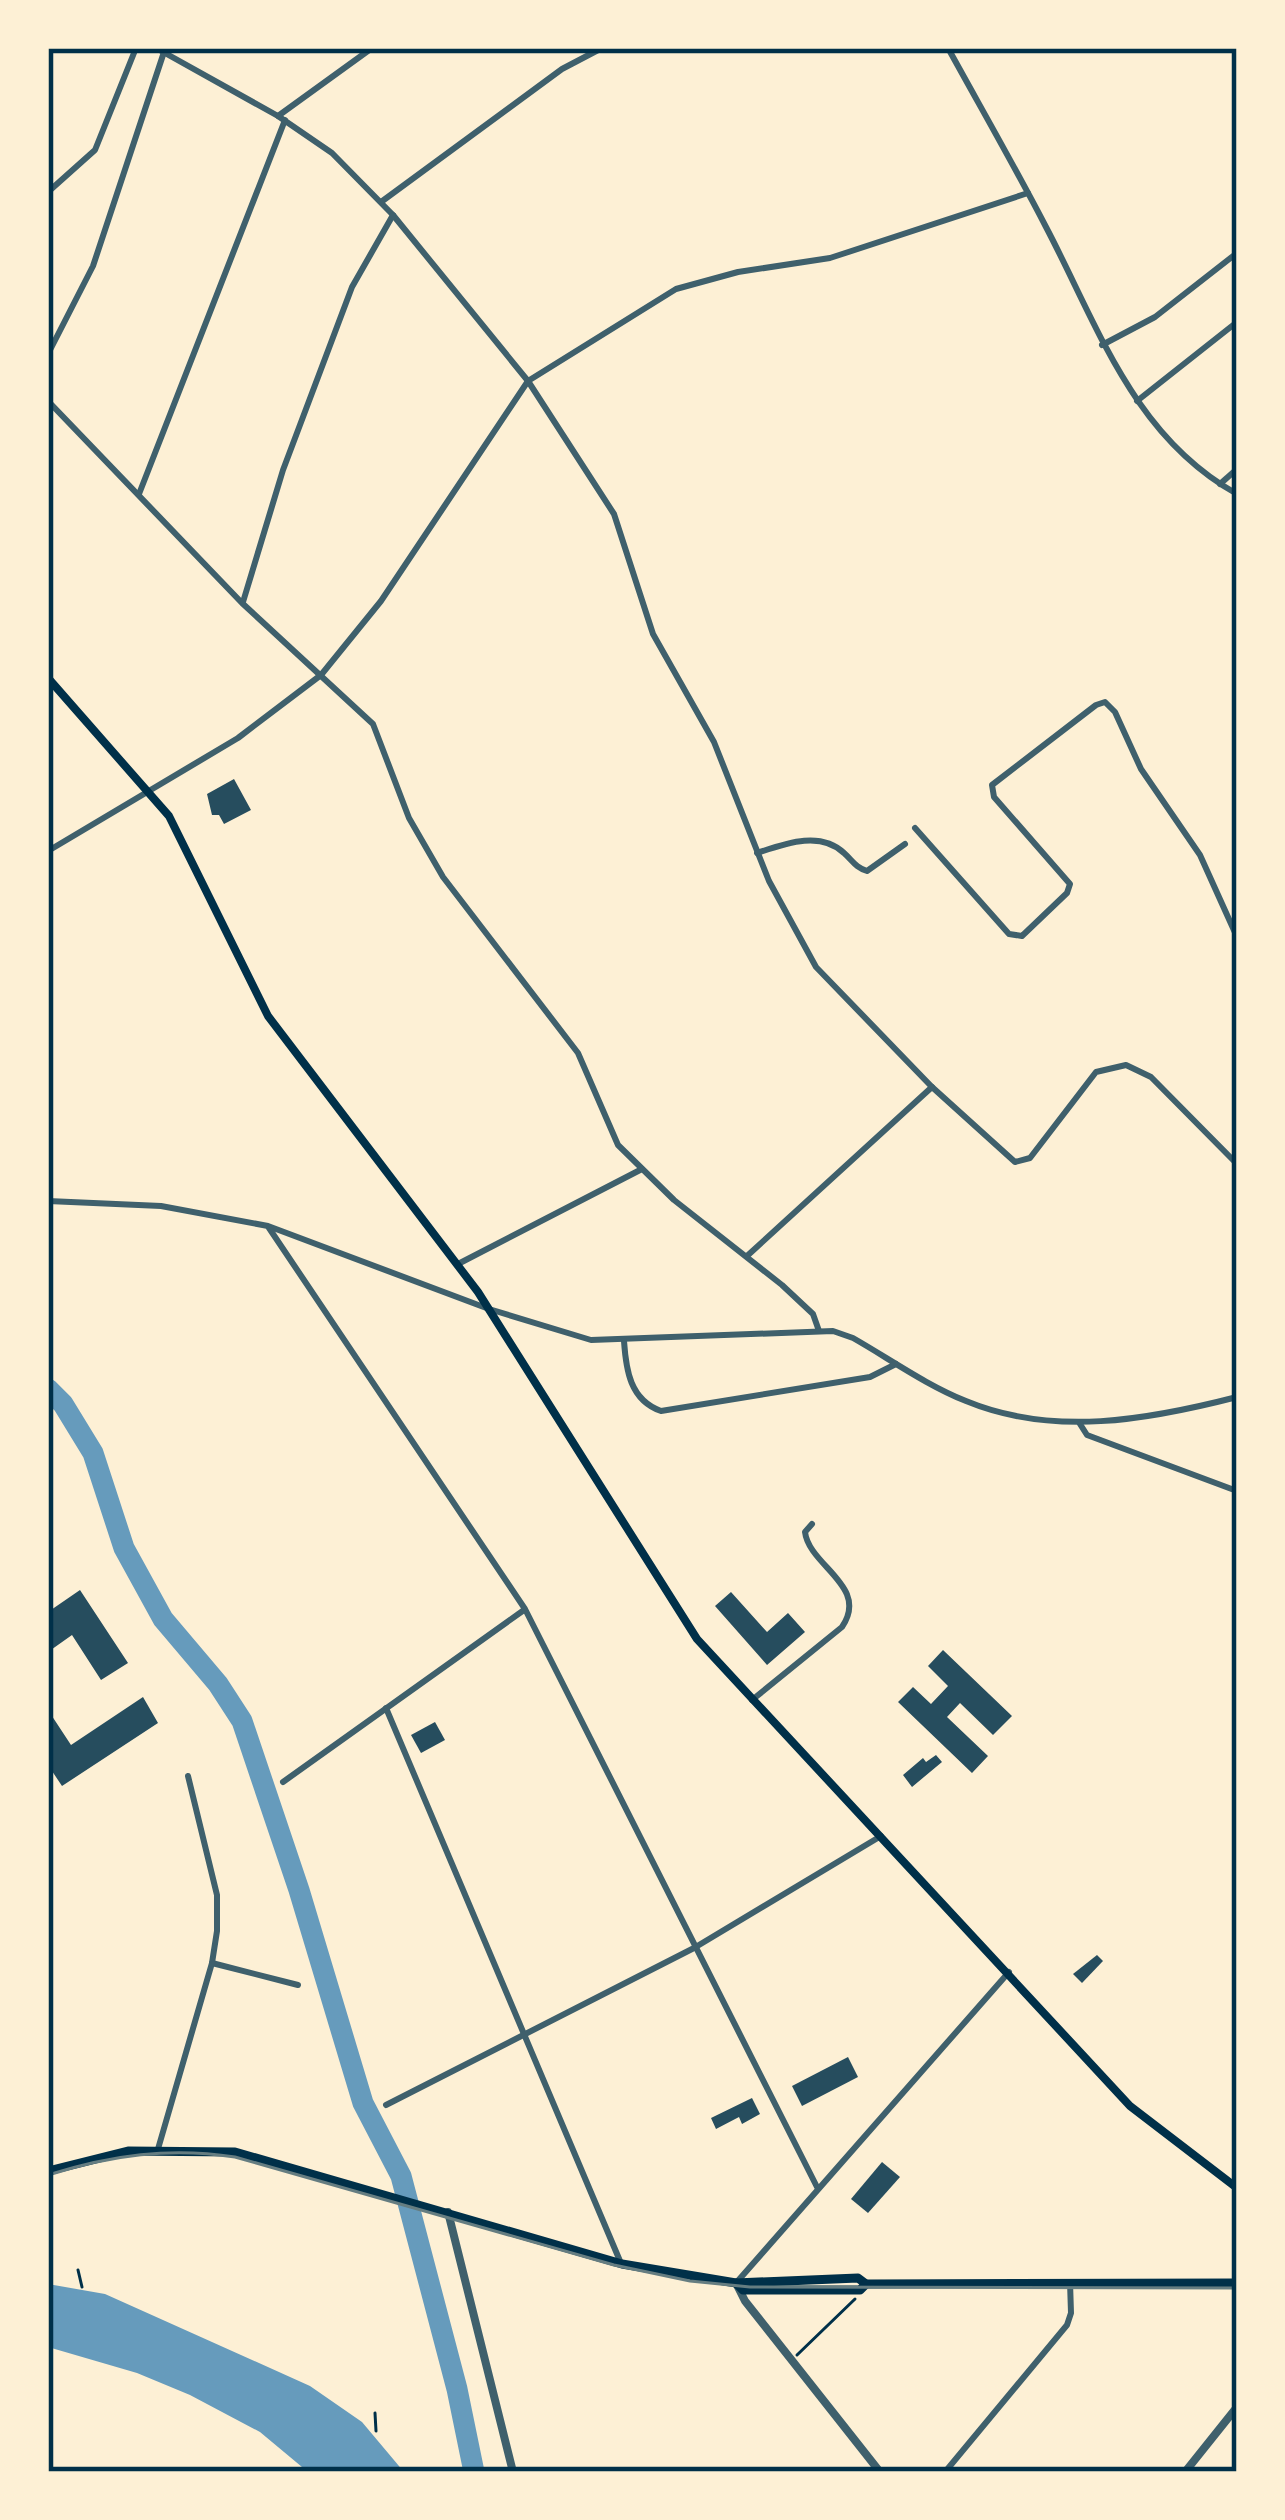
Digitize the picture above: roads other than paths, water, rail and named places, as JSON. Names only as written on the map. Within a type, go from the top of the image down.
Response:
[{"type":"main road","points":[[48,678],[152,793],[183,840],[268,1016],[478,1292],[697,1639],[1130,2106],[1237,2188]]},
{"type":"main road","points":[[48,2171],[102,2155],[158,2149],[235,2152],[622,2264],[736,2283],[743,2290],[860,2290],[866,2284],[1237,2283]]},
{"type":"street","points":[[48,192],[94,150],[136,48]]},
{"type":"street","points":[[381,202],[562,69],[602,48]]},
{"type":"street","points":[[948,48],[1028,193],[1102,345],[1137,401],[1178,451],[1237,494]]},
{"type":"street","points":[[139,494],[282,118],[367,49]]},
{"type":"street","points":[[48,354],[104,238],[160,50],[282,118],[332,154],[394,215],[528,381],[614,514],[653,634],[714,742],[757,853],[816,967],[932,1088],[1020,1163],[1039,1148],[1096,1072],[1126,1065],[1150,1077],[1237,1164]]},
{"type":"street","points":[[48,851],[152,793],[321,675],[381,601],[528,381],[676,289],[738,272],[830,258],[1028,193]]},
{"type":"street","points":[[242,603],[283,470],[352,287],[394,215]]},
{"type":"street","points":[[1102,345],[1155,317],[1237,253]]},
{"type":"street","points":[[1137,401],[1237,322]]},
{"type":"street","points":[[48,401],[242,603],[373,724],[409,818],[443,878],[578,1053],[609,1130],[674,1200],[813,1314],[820,1331]]},
{"type":"street","points":[[1220,484],[1237,469]]},
{"type":"street","points":[[915,828],[1009,934],[1022,936],[1067,893],[1070,884],[994,797],[992,785],[1096,704],[1105,702],[1115,712],[1141,769],[1200,855],[1237,937]]},
{"type":"street","points":[[757,853],[793,842],[818,842],[836,847],[857,868],[867,871],[905,844]]},
{"type":"street","points":[[747,1256],[932,1088]]},
{"type":"street","points":[[458,1264],[642,1168]]},
{"type":"street","points":[[48,1201],[161,1206],[268,1226],[574,1337],[624,1341],[820,1331],[844,1334],[968,1402],[1008,1414],[1080,1424],[1237,1396]]},
{"type":"street","points":[[268,1226],[525,1610],[817,2187]]},
{"type":"street","points":[[471,1302],[478,1292]]},
{"type":"street","points":[[471,1302],[498,1323]]},
{"type":"street","points":[[624,1341],[632,1384],[648,1406],[661,1411],[870,1377],[896,1363]]},
{"type":"street","points":[[1080,1424],[1088,1435],[1237,1491]]},
{"type":"street","points":[[752,1700],[842,1627],[849,1615],[839,1580],[806,1541],[805,1532],[812,1524]]},
{"type":"street","points":[[283,1782],[525,1610]]},
{"type":"street","points":[[386,1708],[622,2264]]},
{"type":"street","points":[[158,2149],[212,1963],[217,1895],[188,1776]]},
{"type":"street","points":[[386,2105],[694,1948],[880,1836]]},
{"type":"street","points":[[212,1963],[298,1985]]},
{"type":"street","points":[[880,2472],[745,2301],[736,2283],[1009,1972]]},
{"type":"street","points":[[442,2210],[513,2472]]},
{"type":"street","points":[[945,2472],[1067,2325],[1070,2282]]},
{"type":"street","points":[[1185,2472],[1237,2408]]},
{"type":"water","points":[[48,2284],[105,2294],[310,2386],[362,2422],[404,2472],[308,2472],[260,2432],[190,2395],[137,2373],[48,2347]]},
{"type":"waterway","points":[[48,1389],[63,1404],[93,1453],[124,1548],[163,1619],[218,1684],[242,1721],[363,2103],[401,2176],[474,2472]]},
{"type":"tram line","points":[[48,2175],[141,2155],[235,2157],[614,2265],[690,2281],[750,2287],[1237,2288]]}]
